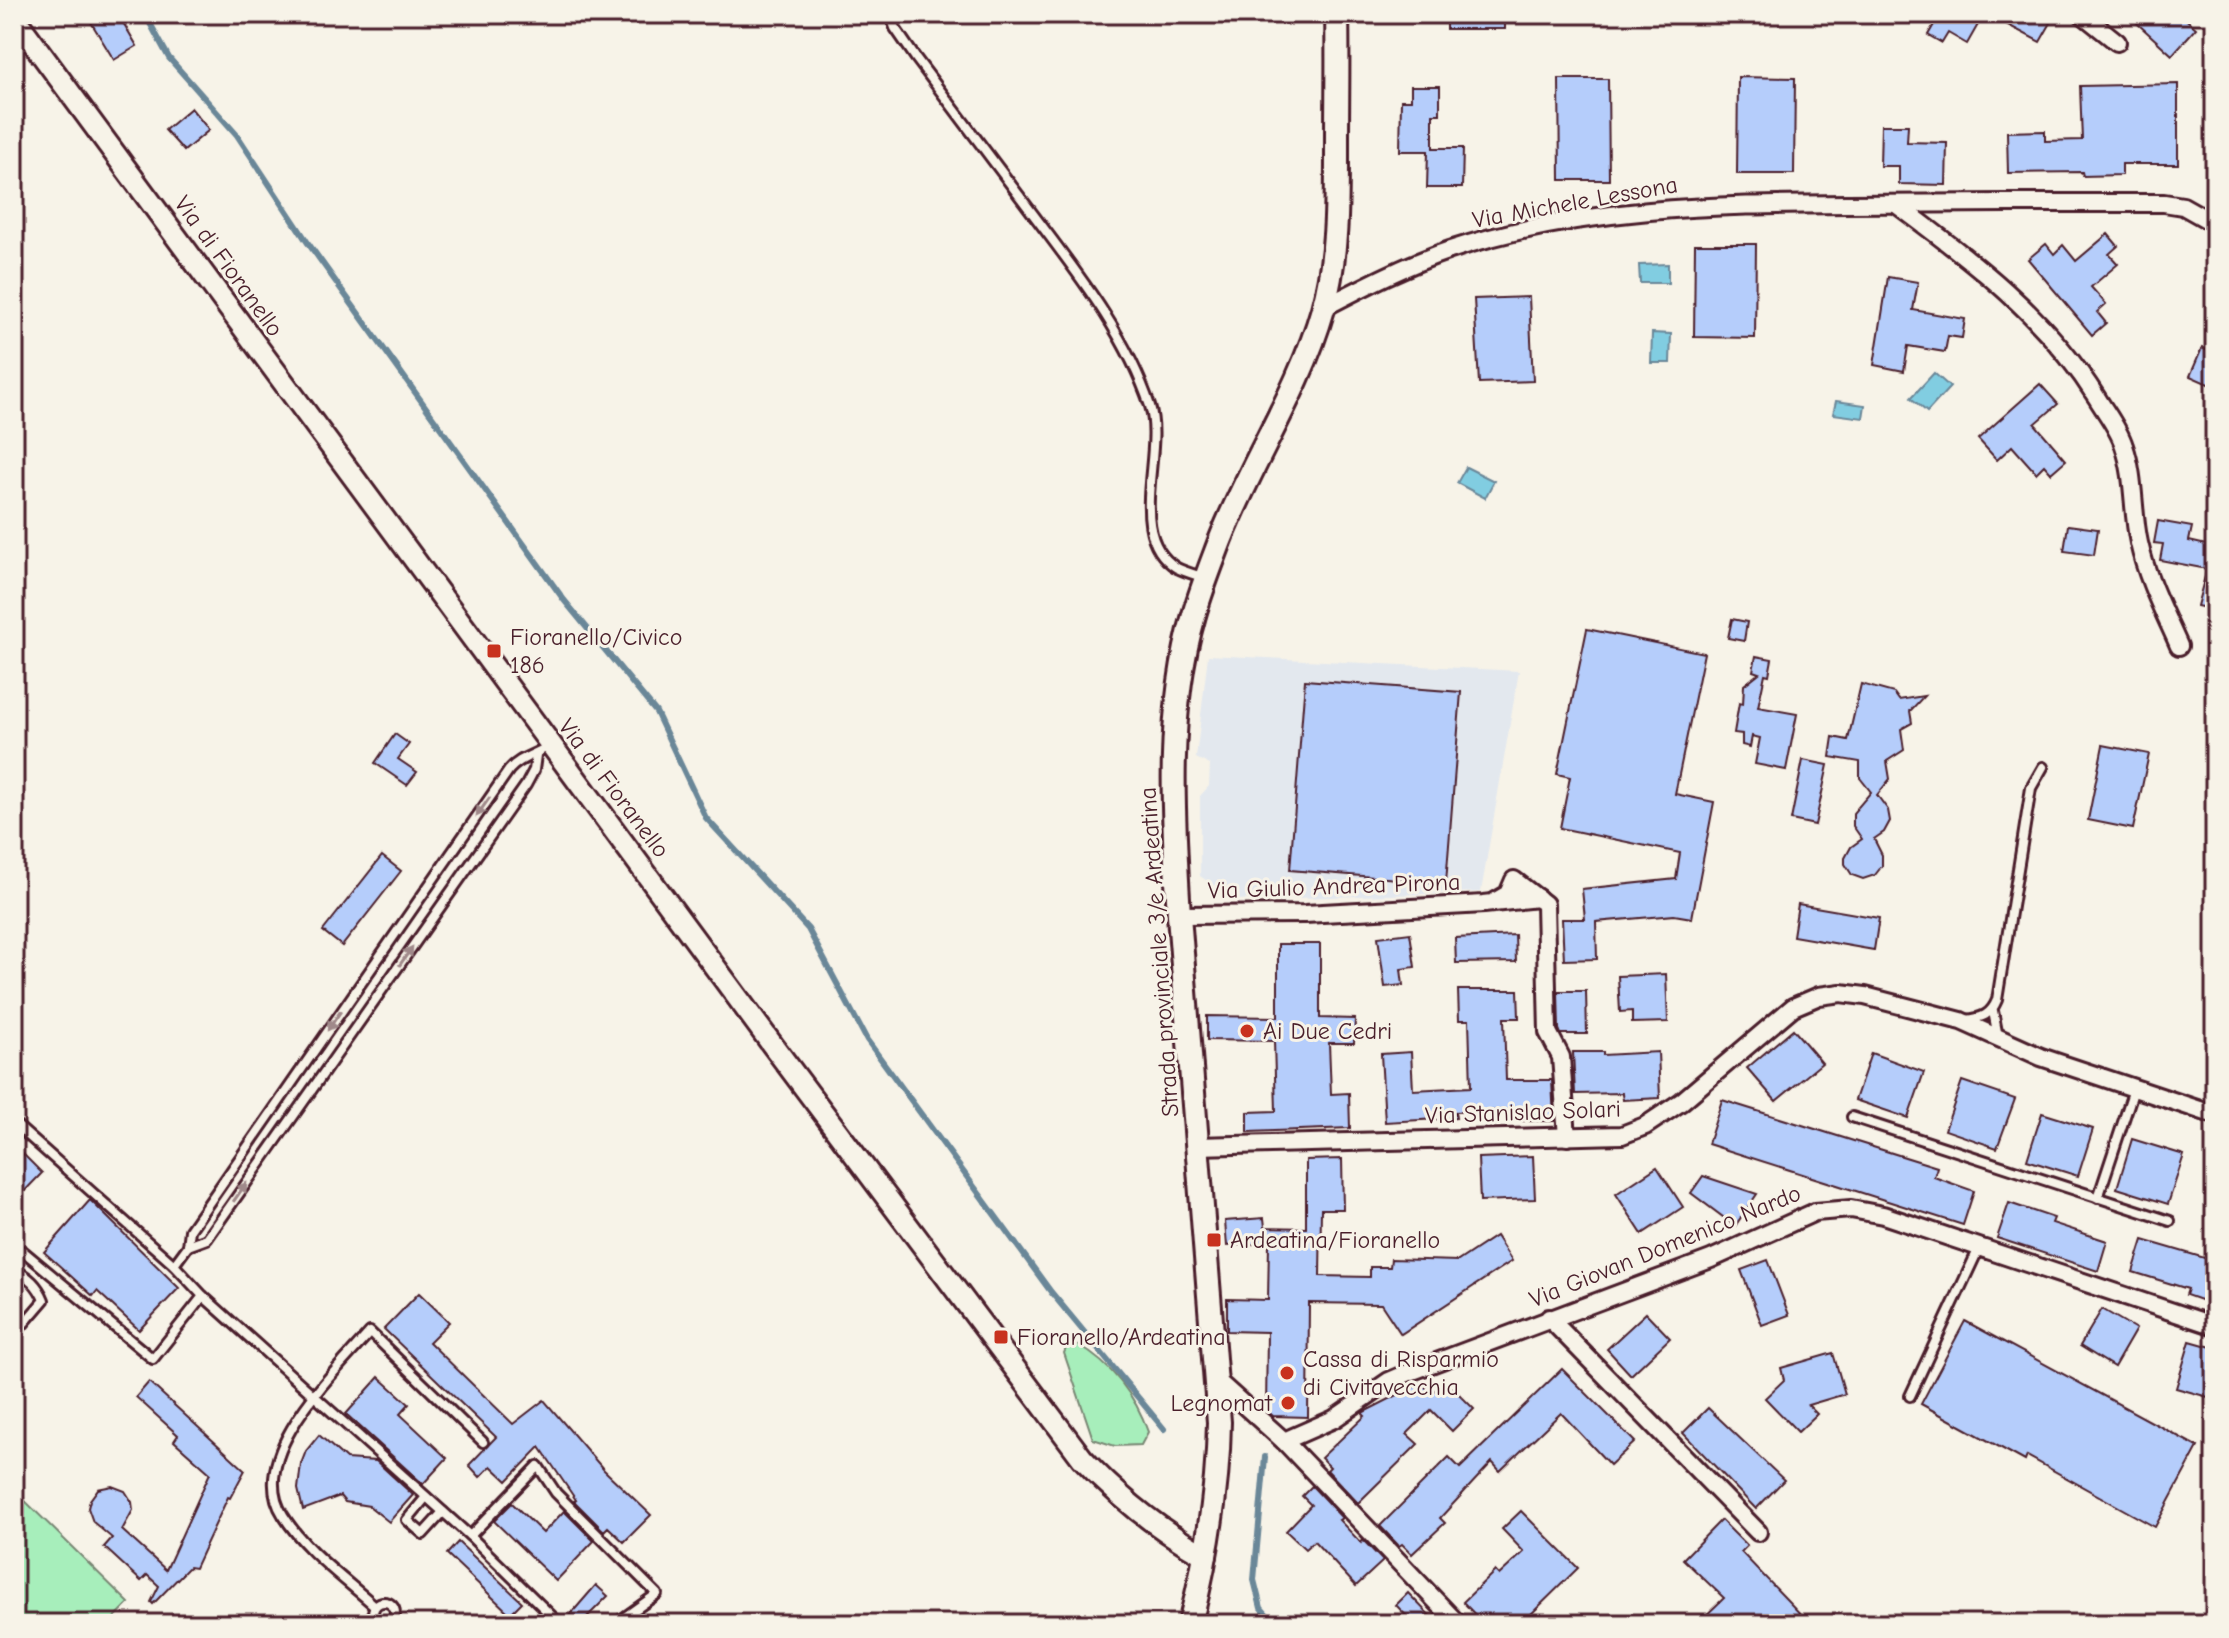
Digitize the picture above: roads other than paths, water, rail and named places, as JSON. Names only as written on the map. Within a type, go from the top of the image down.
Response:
[{"type":"main road","name":"Strada provinciale 3/e Ardeatina","points":[[1190,1624],[1206,1556],[1219,1464],[1219,1422],[1179,915],[1174,786],[1177,721],[1193,616],[1206,579],[1221,538],[1300,369],[1323,308],[1333,253],[1337,205],[1337,14]]},
{"type":"street","points":[[2082,14],[2117,42]]},
{"type":"street","name":"Via di Fioranello","points":[[14,17],[543,750],[1082,1458],[1129,1505],[1206,1556]]},
{"type":"street","name":"Via Michele Lessona","points":[[1323,308],[1426,259],[1479,242],[1607,216],[1688,207],[2164,203],[2183,206],[2215,224]]},
{"type":"street","points":[[1896,204],[2013,295],[2045,328],[2085,378],[2123,442],[2130,466],[2139,543],[2149,577],[2179,646]]},
{"type":"street","name":"Via Giulio Andrea Pirona","points":[[1179,915],[1305,914],[1491,903],[1508,894],[1514,880],[1545,904],[1547,912],[1548,1032],[1561,1057],[1567,1137]]},
{"type":"street","name":"Via Stanislao Solari","points":[[1197,1146],[1622,1135],[1645,1126],[1681,1102],[1793,1007],[1819,996],[1854,994],[1961,1021],[2041,1057],[2215,1115]]},
{"type":"street","name":"Via Giovan Domenico Nardo","points":[[1284,1441],[1334,1419],[1400,1376],[1711,1259],[1825,1210],[1868,1211],[2215,1326]]},
{"type":"street","points":[[1549,1318],[1758,1532]]},
{"type":"street","points":[[1216,1380],[1284,1441],[1458,1624]]},
{"type":"lane","points":[[890,14],[895,28],[915,57],[1073,266],[1124,343],[1151,409],[1154,434],[1148,519],[1154,541],[1176,568],[1206,579]]},
{"type":"lane","points":[[174,1265],[188,1246],[190,1230],[509,770],[516,762],[543,750]]},
{"type":"lane","points":[[188,1246],[207,1239],[215,1228],[526,785],[543,750]]},
{"type":"lane","points":[[1998,1037],[1993,1011],[2003,975],[2031,788],[2043,767]]},
{"type":"lane","points":[[1961,1021],[1993,1011]]},
{"type":"lane","points":[[2098,1198],[2134,1089]]},
{"type":"lane","points":[[1852,1117],[2170,1221]]},
{"type":"lane","points":[[14,1123],[470,1536],[560,1624]]},
{"type":"lane","points":[[1910,1396],[1979,1248]]},
{"type":"lane","points":[[14,1262],[23,1251],[153,1359],[203,1296]]},
{"type":"lane","points":[[14,1270],[39,1288],[44,1300],[14,1335]]},
{"type":"lane","points":[[375,1606],[296,1534],[281,1513],[275,1497],[275,1477],[278,1455],[287,1435],[314,1396],[370,1332],[483,1442]]},
{"type":"lane","points":[[470,1536],[538,1466],[556,1493],[657,1594],[615,1624]]},
{"type":"lane","points":[[426,1497],[407,1520],[423,1534],[443,1512]]},
{"type":"lane","points":[[375,1606],[385,1602],[394,1608],[393,1618],[388,1623]]},
{"type":"lane","points":[[375,1606],[375,1620],[394,1624]]},
{"type":"water","points":[[1668,264],[1668,283],[1640,283],[1639,265]]},
{"type":"water","points":[[1652,333],[1671,334],[1670,363],[1651,363]]},
{"type":"water","points":[[1934,373],[1950,387],[1927,412],[1911,398]]},
{"type":"water","points":[[1836,401],[1865,405],[1863,418],[1833,414]]},
{"type":"water","points":[[1466,467],[1494,481],[1485,498],[1457,483]]},
{"type":"waterway","points":[[145,14],[169,58],[237,135],[308,243],[564,600],[656,712],[706,818],[808,929],[867,1040],[1051,1292],[1164,1429]]},
{"type":"waterway","points":[[1265,1457],[1254,1580],[1261,1608],[1275,1624]]},
{"type":"place","name":"Fioranello/Civico 186","points":[[494,651]]},
{"type":"place","name":"Ai Due Cedri","points":[[1247,1031]]},
{"type":"place","name":"Ardeatina/Fioranello","points":[[1214,1240]]},
{"type":"place","name":"Fioranello/Ardeatina","points":[[1001,1337]]},
{"type":"place","name":"Cassa di Risparmio di Civitavecchia","points":[[1287,1373]]},
{"type":"place","name":"Legnomat","points":[[1288,1403]]}]
